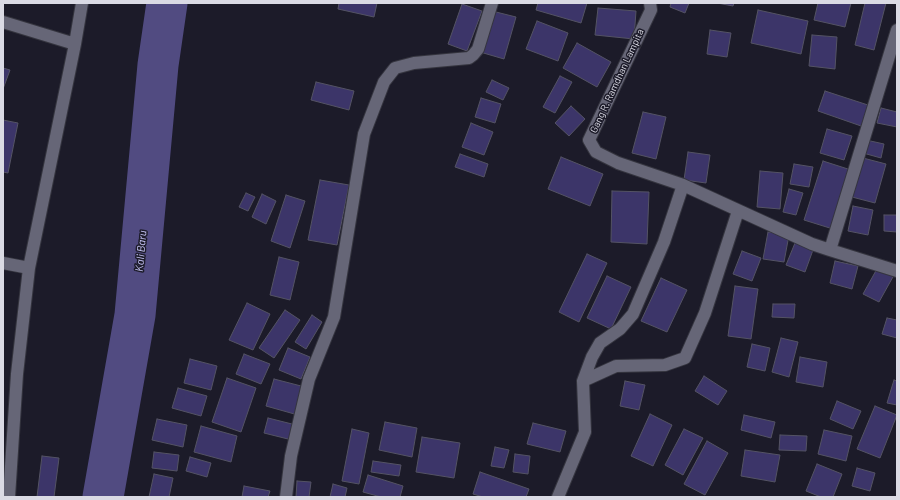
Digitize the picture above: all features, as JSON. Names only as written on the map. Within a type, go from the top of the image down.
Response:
[{"type":"street","points":[[9,497],[17,374],[29,268],[82,3]]},
{"type":"street","points":[[286,497],[291,456],[309,379],[334,317],[364,134],[384,82],[395,68],[414,63],[469,58],[474,55],[478,49],[492,3]]},
{"type":"street","name":"Gang R. Ramdhan Lampita","points":[[650,3],[650,10],[589,140],[596,152],[613,161],[683,185]]},
{"type":"street","points":[[3,22],[75,44]]},
{"type":"street","points":[[830,250],[897,30]]},
{"type":"street","points":[[558,497],[585,432],[583,381],[592,357],[600,343],[620,329],[633,314],[664,242],[683,185],[812,244],[897,271]]},
{"type":"street","points":[[583,381],[616,366],[665,366],[685,358],[705,313],[738,211]]},
{"type":"street","points":[[3,263],[29,268]]},
{"type":"building","points":[[339,3],[377,3],[374,17],[338,9]]},
{"type":"building","points":[[538,3],[587,3],[581,23],[536,10]]},
{"type":"building","points":[[671,3],[689,3],[685,13],[670,7]]},
{"type":"building","points":[[717,3],[734,3],[733,6]]},
{"type":"building","points":[[818,3],[851,3],[845,27],[814,20]]},
{"type":"building","points":[[865,3],[886,3],[874,50],[855,45]]},
{"type":"building","points":[[462,4],[482,11],[467,51],[448,44]]},
{"type":"building","points":[[598,8],[636,11],[634,39],[595,35]]},
{"type":"building","points":[[758,10],[808,21],[801,54],[751,43]]},
{"type":"building","points":[[492,11],[516,17],[504,59],[480,52]]},
{"type":"building","points":[[537,21],[568,33],[558,61],[526,49]]},
{"type":"building","points":[[710,30],[731,33],[727,57],[707,54]]},
{"type":"building","points":[[812,35],[837,37],[835,69],[809,66]]},
{"type":"building","points":[[577,43],[611,62],[597,87],[563,68]]},
{"type":"building","points":[[3,68],[10,70],[3,89]]},
{"type":"building","points":[[560,76],[572,82],[555,113],[543,107]]},
{"type":"building","points":[[492,80],[509,88],[503,100],[486,92]]},
{"type":"building","points":[[316,82],[354,91],[349,110],[311,100]]},
{"type":"building","points":[[825,91],[871,106],[864,127],[818,111]]},
{"type":"building","points":[[481,98],[501,104],[495,123],[475,117]]},
{"type":"building","points":[[571,106],[585,119],[569,136],[555,123]]},
{"type":"building","points":[[881,108],[897,112],[897,127],[877,123]]},
{"type":"building","points":[[643,112],[666,117],[656,159],[632,153]]},
{"type":"building","points":[[3,120],[18,123],[8,173],[3,172]]},
{"type":"building","points":[[471,123],[493,132],[484,155],[462,147]]},
{"type":"building","points":[[827,129],[852,136],[844,160],[820,153]]},
{"type":"building","points":[[866,140],[884,144],[881,158],[863,153]]},
{"type":"building","points":[[688,152],[710,155],[706,183],[684,180]]},
{"type":"building","points":[[460,154],[488,164],[484,177],[455,167]]},
{"type":"building","points":[[561,157],[603,174],[590,206],[548,189]]},
{"type":"building","points":[[863,158],[886,164],[875,203],[852,197]]},
{"type":"building","points":[[823,161],[851,170],[833,229],[804,220]]},
{"type":"building","points":[[794,164],[813,167],[809,187],[790,184]]},
{"type":"building","points":[[760,171],[783,173],[780,209],[757,207]]},
{"type":"building","points":[[320,180],[349,185],[337,245],[308,240]]},
{"type":"building","points":[[789,189],[803,193],[796,215],[783,212]]},
{"type":"building","points":[[612,191],[649,192],[647,244],[611,242]]},
{"type":"building","points":[[246,193],[255,197],[248,211],[239,207]]},
{"type":"building","points":[[262,194],[276,201],[266,224],[252,217]]},
{"type":"building","points":[[286,195],[305,201],[290,248],[271,241]]},
{"type":"building","points":[[853,206],[873,210],[868,235],[848,231]]},
{"type":"building","points":[[884,215],[897,215],[897,232],[884,231]]},
{"type":"building","points":[[768,232],[789,235],[784,262],[763,259]]},
{"type":"building","points":[[795,243],[813,250],[805,272],[786,265]]},
{"type":"building","points":[[742,251],[761,258],[752,281],[733,274]]},
{"type":"building","points":[[587,254],[607,263],[579,322],[559,312]]},
{"type":"building","points":[[279,257],[299,262],[290,300],[270,295]]},
{"type":"building","points":[[835,261],[858,266],[852,289],[830,283]]},
{"type":"building","points":[[878,267],[894,275],[879,302],[863,294]]},
{"type":"building","points":[[607,276],[631,287],[611,329],[587,318]]},
{"type":"building","points":[[661,278],[687,290],[667,332],[641,321]]},
{"type":"building","points":[[735,286],[758,289],[751,339],[728,336]]},
{"type":"building","points":[[247,303],[270,314],[253,350],[229,340]]},
{"type":"building","points":[[773,304],[795,304],[794,318],[772,317]]},
{"type":"building","points":[[285,310],[300,320],[274,358],[259,348]]},
{"type":"building","points":[[312,315],[322,322],[306,349],[295,342]]},
{"type":"building","points":[[887,318],[897,320],[897,338],[882,334]]},
{"type":"building","points":[[781,338],[798,342],[789,377],[772,372]]},
{"type":"building","points":[[752,344],[770,348],[765,371],[747,367]]},
{"type":"building","points":[[288,348],[310,357],[301,379],[279,370]]},
{"type":"building","points":[[244,354],[270,364],[261,384],[236,374]]},
{"type":"building","points":[[800,357],[827,362],[823,387],[796,382]]},
{"type":"building","points":[[190,359],[217,366],[211,390],[184,383]]},
{"type":"building","points":[[704,376],[727,391],[718,405],[695,391]]},
{"type":"building","points":[[227,378],[256,388],[241,432],[212,422]]},
{"type":"building","points":[[274,379],[305,387],[298,415],[266,406]]},
{"type":"building","points":[[894,380],[897,381],[897,405],[887,403]]},
{"type":"building","points":[[625,381],[645,385],[639,410],[620,406]]},
{"type":"building","points":[[178,388],[207,396],[201,416],[172,408]]},
{"type":"building","points":[[837,401],[861,411],[853,429],[830,419]]},
{"type":"building","points":[[875,406],[897,415],[880,458],[857,449]]},
{"type":"building","points":[[650,414],[672,425],[653,466],[631,456]]},
{"type":"building","points":[[744,415],[775,422],[771,438],[741,430]]},
{"type":"building","points":[[268,418],[296,425],[292,440],[264,433]]},
{"type":"building","points":[[157,419],[187,425],[183,447],[152,440]]},
{"type":"building","points":[[385,422],[417,428],[412,457],[379,450]]},
{"type":"building","points":[[533,423],[566,431],[560,452],[527,444]]},
{"type":"building","points":[[201,426],[237,436],[231,462],[194,452]]},
{"type":"building","points":[[352,429],[369,433],[359,484],[342,481]]},
{"type":"building","points":[[684,429],[703,438],[683,475],[665,465]]},
{"type":"building","points":[[824,430],[852,436],[846,461],[818,454]]},
{"type":"building","points":[[780,435],[807,436],[806,451],[779,450]]},
{"type":"building","points":[[422,437],[460,443],[454,478],[416,472]]},
{"type":"building","points":[[707,441],[728,453],[705,495],[684,484]]},
{"type":"building","points":[[495,447],[509,450],[504,468],[491,466]]},
{"type":"building","points":[[745,450],[780,455],[775,482],[741,476]]},
{"type":"building","points":[[154,452],[179,455],[177,471],[152,468]]},
{"type":"building","points":[[515,454],[530,456],[528,474],[513,472]]},
{"type":"building","points":[[42,456],[59,458],[54,497],[37,497]]},
{"type":"building","points":[[190,457],[211,463],[207,477],[186,471]]},
{"type":"building","points":[[373,461],[401,465],[399,476],[371,472]]},
{"type":"building","points":[[817,464],[842,474],[833,497],[821,497],[806,491]]},
{"type":"building","points":[[857,468],[875,473],[870,491],[852,486]]},
{"type":"building","points":[[480,472],[529,489],[526,497],[483,497],[473,494]]},
{"type":"building","points":[[154,474],[173,478],[169,497],[149,497]]},
{"type":"building","points":[[368,475],[403,486],[400,497],[381,497],[363,492]]},
{"type":"building","points":[[297,481],[311,482],[309,497],[296,497]]},
{"type":"building","points":[[333,484],[347,488],[345,497],[330,497]]},
{"type":"building","points":[[244,486],[270,491],[268,497],[242,497]]},
{"type":"waterway","name":"Kali Baru","points":[[103,497],[135,315],[158,65],[167,3]]}]
